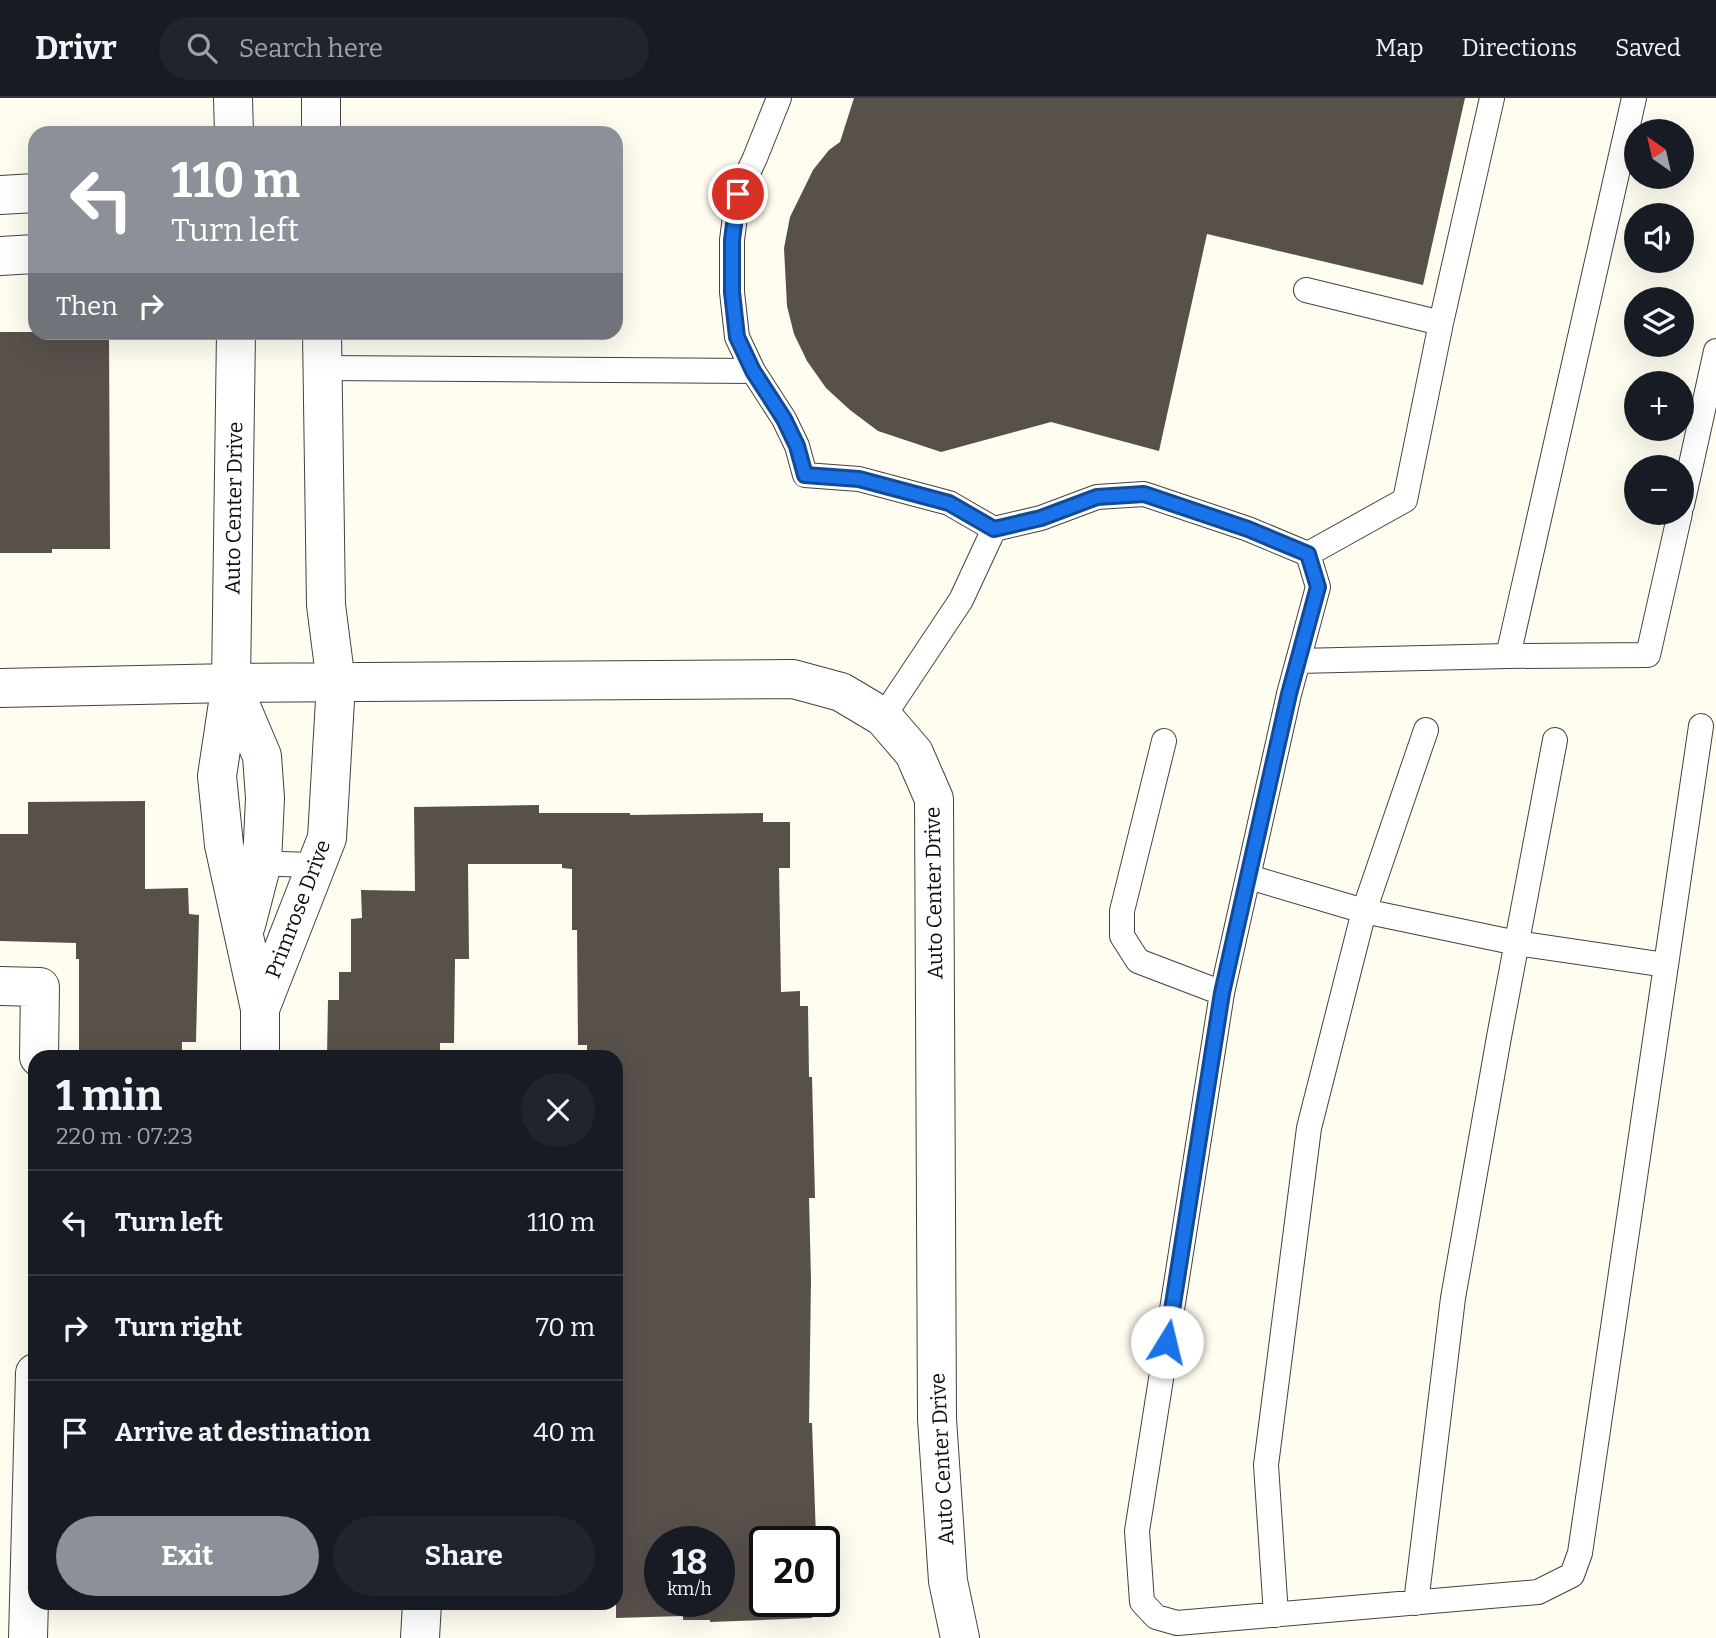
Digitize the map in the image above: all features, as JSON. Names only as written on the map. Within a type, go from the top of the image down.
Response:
[{"type":"street","points":[[233,98],[234,126]]},
{"type":"street","points":[[321,98],[321,126]]},
{"type":"street","points":[[0,195],[28,193]]},
{"type":"street","points":[[0,256],[28,254]]},
{"type":"street","name":"Auto Center Drive","points":[[231,683],[236,340]]},
{"type":"street","points":[[322,350],[326,605],[336,683]]},
{"type":"street","name":"Auto Center Drive","points":[[0,688],[231,683],[793,679],[841,692],[883,718],[914,753],[934,799],[937,1419],[948,1581],[960,1638]]},
{"type":"street","name":"Primrose Drive","points":[[231,683],[217,776],[224,845],[245,863],[244,932],[260,1009],[260,1050]]},
{"type":"street","name":"Primrose Drive","points":[[260,1009],[327,838],[336,683]]},
{"type":"street","points":[[0,986],[40,987],[39,1050]]},
{"type":"street","points":[[28,1638],[29,1610]]},
{"type":"street","points":[[420,1638],[422,1610]]},
{"type":"lane","points":[[779,98],[738,194],[732,240],[732,292],[737,337],[753,371],[784,419],[797,446],[805,475],[859,479],[949,503],[994,529],[1041,518],[1097,497],[1144,494],[1248,529],[1308,554]]},
{"type":"lane","points":[[1308,554],[1405,500],[1441,323],[1492,98]]},
{"type":"lane","points":[[1508,656],[1634,98]]},
{"type":"lane","points":[[1306,290],[1441,323]]},
{"type":"lane","points":[[322,350],[753,371]]},
{"type":"lane","points":[[1693,455],[1716,351]]},
{"type":"lane","points":[[1298,661],[1648,655],[1677,525]]},
{"type":"lane","points":[[883,718],[961,600],[994,529]]},
{"type":"lane","points":[[1308,554],[1318,587],[1298,661],[1222,993],[1137,1531],[1142,1602],[1156,1617],[1177,1623],[1538,1592],[1572,1575],[1580,1553],[1701,726]]},
{"type":"lane","points":[[1276,1615],[1266,1465],[1309,1128],[1364,911],[1426,730]]},
{"type":"lane","points":[[1416,1603],[1453,1298],[1555,740]]},
{"type":"lane","points":[[1164,741],[1122,911],[1122,936],[1139,961],[1222,993]]},
{"type":"lane","points":[[245,863],[315,865]]},
{"type":"lane","points":[[1249,877],[1364,911],[1517,943],[1666,965]]},
{"type":"building","points":[[854,98],[1465,98],[1423,285],[1207,234],[1159,451],[1051,422],[941,452],[878,431],[826,388],[807,361],[794,334],[787,306],[784,248],[790,217],[813,170],[829,150],[840,142]]},
{"type":"building","points":[[0,332],[28,332],[28,340],[109,340],[110,549],[52,549],[52,553],[0,553]]},
{"type":"building","points":[[145,801],[145,889],[188,888],[189,914],[199,915],[196,1042],[182,1042],[182,1050],[79,1050],[79,959],[76,959],[76,943],[0,941],[0,834],[28,834],[28,802]]},
{"type":"building","points":[[539,805],[539,813],[630,815],[763,813],[763,822],[790,822],[790,868],[779,868],[781,992],[800,991],[800,1006],[808,1006],[815,1198],[809,1198],[809,1423],[812,1423],[816,1526],[749,1526],[749,1617],[812,1618],[710,1622],[683,1620],[683,1617],[735,1617],[735,1526],[644,1526],[644,1617],[650,1617],[616,1618],[616,1610],[623,1610],[623,1050],[587,1050],[587,1045],[578,1045],[577,930],[572,930],[572,869],[562,868],[562,864],[468,864],[469,959],[455,959],[454,1043],[440,1043],[440,1050],[327,1050],[328,1000],[339,1000],[339,972],[351,972],[351,919],[362,918],[361,890],[415,891],[414,807]]},
{"type":"route","points":[[738,194],[732,240],[732,292],[737,337],[753,371],[784,419],[797,446],[805,475],[859,479],[949,503],[994,529],[1041,518],[1097,497],[1144,494],[1248,529],[1308,554],[1318,587],[1289,694],[1222,993],[1167,1342]]}]
